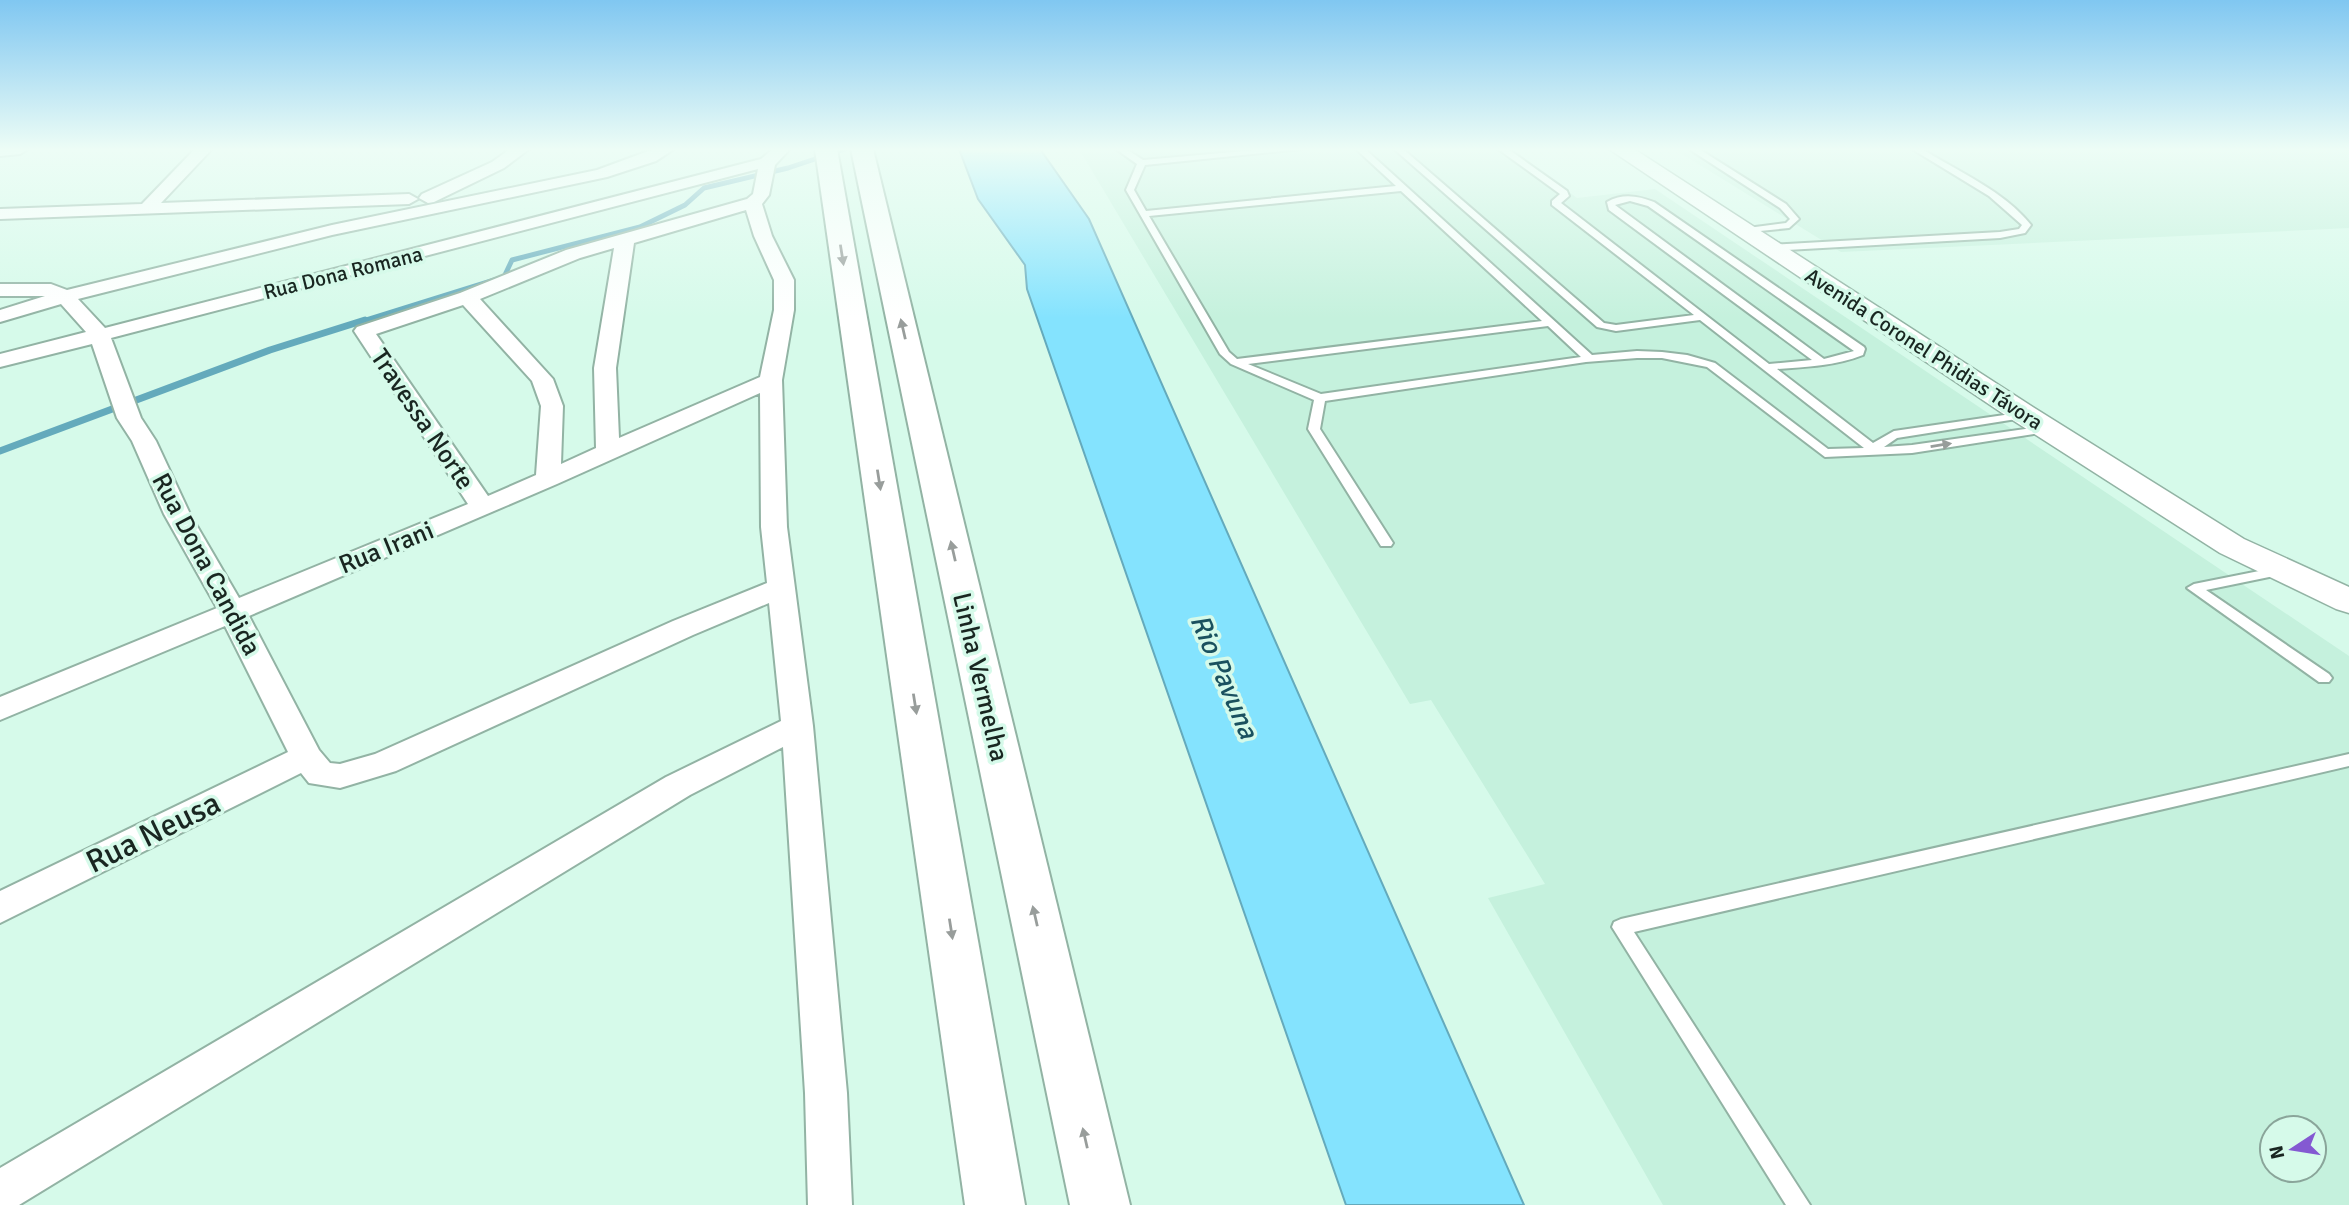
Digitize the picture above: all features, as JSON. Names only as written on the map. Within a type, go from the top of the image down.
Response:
[{"type":"highway","name":"Linha Vermelha","points":[[852,205],[995,1205]]},
{"type":"highway","name":"Linha Vermelha","points":[[857,205],[1100,1205]]},
{"type":"street","points":[[0,214],[232,205]]},
{"type":"street","points":[[388,217],[412,205]]},
{"type":"street","points":[[0,316],[65,296],[445,205]]},
{"type":"street","name":"Rua Dona Romana","points":[[0,361],[611,205]]},
{"type":"street","points":[[548,479],[552,406],[542,379],[467,298],[573,254],[745,205]]},
{"type":"street","points":[[754,205],[763,236],[784,280],[784,310],[775,347],[769,428],[774,527],[797,726],[826,1093],[830,1205]]},
{"type":"street","name":"Avenida Coronel Phidias Távora","points":[[1704,205],[2036,422],[2232,546],[2349,629]]},
{"type":"street","points":[[607,452],[605,368],[625,240]]},
{"type":"street","points":[[0,290],[51,290],[65,296]]},
{"type":"street","name":"Rua Dona Candida","points":[[65,296],[99,334],[124,406],[144,441],[177,514],[232,610],[306,757],[321,775],[340,776],[385,762],[682,628],[782,587]]},
{"type":"street","name":"Travessa Norte","points":[[467,298],[364,331],[483,507]]},
{"type":"street","name":"Rua Irani","points":[[0,709],[483,507],[771,380]]},
{"type":"street","name":"Avenida Coronel Phidias Távora","points":[[2232,546],[2349,601]]},
{"type":"street","points":[[0,1192],[678,786],[797,726]]},
{"type":"street","name":"Rua Neusa","points":[[0,908],[306,757]]},
{"type":"lane","points":[[1138,205],[1226,354],[1235,362],[1320,398],[1591,360],[1658,355],[1695,359],[1724,373],[1825,453],[1912,449],[2036,422]]},
{"type":"lane","points":[[1142,214],[1229,205]]},
{"type":"lane","points":[[1420,205],[1591,360]]},
{"type":"lane","points":[[1463,205],[1601,325],[1616,328],[1703,317]]},
{"type":"lane","points":[[1558,205],[1873,449]]},
{"type":"lane","points":[[1611,205],[1820,360]]},
{"type":"lane","points":[[1653,205],[1860,349],[1854,356],[1768,367]]},
{"type":"lane","points":[[1743,231],[1789,225],[1795,219],[1782,205]]},
{"type":"lane","points":[[1769,248],[2000,235],[2022,231],[2027,225],[2004,205]]},
{"type":"lane","points":[[1235,362],[1550,323]]},
{"type":"lane","points":[[1320,398],[1314,429],[1386,543]]},
{"type":"lane","points":[[1873,449],[1894,435],[2036,422]]},
{"type":"lane","points":[[2269,573],[2194,588],[2324,678]]},
{"type":"lane","points":[[1799,1205],[1621,927],[2349,760]]},
{"type":"shaded area","points":[[1113,205],[1679,205],[2349,656],[2349,1205],[1663,1205],[1488,898],[1545,884],[1431,700],[1410,704]]},
{"type":"shaded area","points":[[1765,205],[2349,205],[2349,228],[1841,252]]},
{"type":"water","name":"Rio Pavuna","points":[[982,205],[1079,205],[1089,219],[1524,1205],[1346,1205],[1027,289],[1025,265]]},
{"type":"waterway","points":[[360,322],[504,277],[512,260],[640,227],[685,205]]},
{"type":"waterway","points":[[0,451],[270,350],[365,320]]}]
